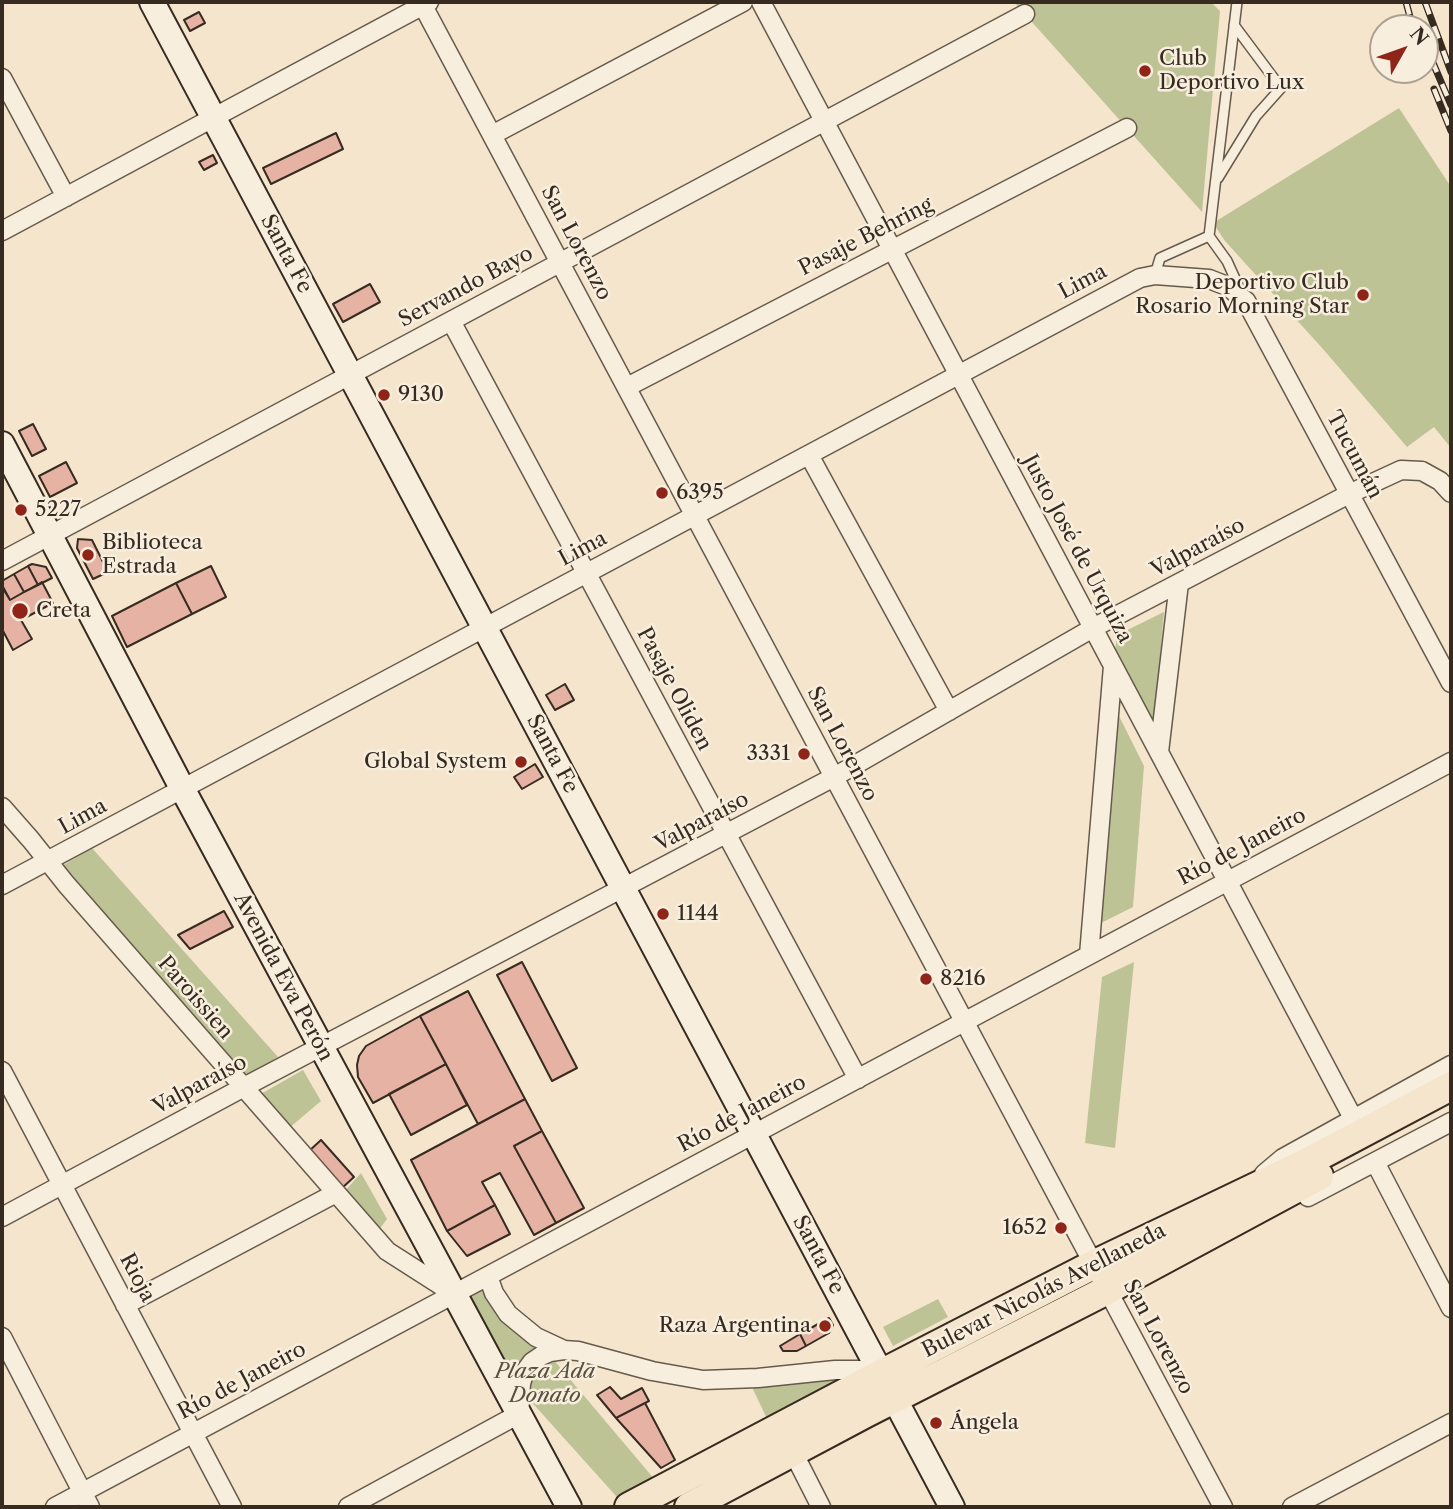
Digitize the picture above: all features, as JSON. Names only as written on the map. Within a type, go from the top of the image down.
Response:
[{"type":"main road","name":"Santa Fe","points":[[152,2],[952,1507]]},
{"type":"main road","name":"Avenida Eva Perón","points":[[2,444],[182,788],[569,1507]]},
{"type":"main road","points":[[1220,1230],[1306,1173],[1451,1086]]},
{"type":"main road","points":[[1244,1192],[1306,1173],[1451,1106]]},
{"type":"main road","name":"Bulevar Nicolás Avellaneda","points":[[629,1507],[1094,1264],[1244,1192]]},
{"type":"main road","name":"Bulevar Nicolás Avellaneda","points":[[704,1504],[793,1452],[1220,1230]]},
{"type":"street","points":[[492,135],[743,2]]},
{"type":"street","name":"Justo José de Urquiza","points":[[761,2],[1353,1118]]},
{"type":"street","points":[[2,231],[425,3]]},
{"type":"street","name":"San Lorenzo","points":[[425,3],[492,135],[1223,1507]]},
{"type":"street","name":"Servando Bayo","points":[[2,561],[1026,14]]},
{"type":"street","points":[[2,78],[66,197]]},
{"type":"street","name":"Pasaje Behring","points":[[626,387],[1127,128]]},
{"type":"street","name":"Lima","points":[[2,886],[1140,278],[1155,275],[1192,277]]},
{"type":"street","name":"Tucumán","points":[[1192,277],[1209,279],[1227,286],[1246,302],[1451,683]]},
{"type":"street","name":"Pasaje Oliden","points":[[451,321],[858,1079]]},
{"type":"street","points":[[809,455],[949,711]]},
{"type":"street","name":"Valparaíso","points":[[2,1217],[834,777],[1093,628],[1349,494],[1401,470],[1422,471],[1440,481],[1451,493]]},
{"type":"street","points":[[1159,752],[1179,583]]},
{"type":"street","points":[[1089,955],[1113,665]]},
{"type":"street","name":"Río de Janeiro","points":[[55,1507],[86,1500],[193,1433],[1451,762]]},
{"type":"street","name":"Paroissien","points":[[2,807],[387,1251],[454,1294]]},
{"type":"street","name":"Bulevar Nicolás Avellaneda","points":[[1244,1192],[1283,1158],[1451,1065]]},
{"type":"street","name":"Rioja","points":[[2,1071],[232,1507]]},
{"type":"street","name":"Bulevar Nicolás Avellaneda","points":[[1220,1230],[1281,1211],[1451,1122]]},
{"type":"street","points":[[1375,1162],[1451,1308]]},
{"type":"street","points":[[125,1305],[336,1193]]},
{"type":"street","points":[[488,1276],[494,1293],[508,1314],[536,1337],[564,1350]]},
{"type":"street","points":[[2,1337],[86,1500]]},
{"type":"street","points":[[348,1507],[519,1415],[524,1373],[532,1362],[550,1352],[578,1351],[652,1371],[703,1380],[758,1378],[835,1370],[866,1370],[881,1374]]},
{"type":"street","points":[[1292,1507],[1451,1423]]},
{"type":"street","points":[[793,1452],[821,1507]]},
{"type":"lane","points":[[1237,2],[1209,236],[1227,261],[1246,302]]},
{"type":"lane","points":[[1216,183],[1256,116],[1281,88],[1234,24]]},
{"type":"lane","points":[[1155,275],[1160,258],[1209,236]]},
{"type":"green space","name":"Club Deportivo Lux","points":[[1014,2],[1211,2],[1220,11],[1202,212]]},
{"type":"green space","name":"Deportivo Club Rosario Morning Star","points":[[1399,108],[1451,187],[1451,448],[1434,427],[1407,447],[1225,241],[1213,223]]},
{"type":"green space","points":[[1164,612],[1154,730],[1115,652],[1117,635]]},
{"type":"green space","points":[[1116,710],[1144,766],[1133,907],[1099,924]]},
{"type":"green space","points":[[92,848],[278,1057],[246,1077],[60,867]]},
{"type":"green space","points":[[1134,962],[1115,1148],[1085,1143],[1102,977]]},
{"type":"green space","points":[[303,1070],[321,1101],[288,1129],[259,1095]]},
{"type":"green space","points":[[361,1173],[387,1219],[378,1231],[344,1192]]},
{"type":"green space","name":"Plaza Ada Donato","points":[[486,1283],[661,1487],[625,1506],[509,1377],[463,1297]]},
{"type":"green space","points":[[938,1299],[948,1317],[893,1346],[883,1327]]},
{"type":"green space","points":[[860,1375],[769,1423],[751,1385]]},
{"type":"building","points":[[199,12],[205,23],[190,31],[184,20]]},
{"type":"building","points":[[336,133],[343,149],[271,184],[263,168]]},
{"type":"building","points":[[213,155],[217,163],[204,170],[199,162]]},
{"type":"building","points":[[370,284],[380,302],[343,322],[333,304]]},
{"type":"building","points":[[33,424],[46,449],[32,456],[19,431]]},
{"type":"building","points":[[66,462],[77,483],[50,497],[39,476]]},
{"type":"building","points":[[78,539],[92,540],[108,572],[93,579],[77,548]]},
{"type":"building","points":[[32,564],[46,567],[52,578],[38,585],[28,566]]},
{"type":"building","points":[[28,566],[38,585],[24,592],[14,574]]},
{"type":"building","points":[[211,566],[226,597],[192,614],[176,583]]},
{"type":"building","points":[[14,574],[24,592],[10,600],[2,581]]},
{"type":"building","name":"Creta","points":[[42,582],[53,603],[21,620],[32,639],[13,650],[2,629],[2,587],[10,600]]},
{"type":"building","points":[[176,583],[192,614],[127,647],[112,616]]},
{"type":"building","points":[[565,684],[574,700],[555,710],[546,695]]},
{"type":"building","points":[[535,764],[543,777],[522,789],[514,777]]},
{"type":"building","points":[[224,911],[233,927],[190,949],[178,935]]},
{"type":"building","points":[[522,962],[577,1068],[552,1081],[497,975]]},
{"type":"building","points":[[468,991],[525,1099],[478,1124],[420,1016]]},
{"type":"building","points":[[420,1016],[446,1064],[373,1103],[358,1077],[359,1056],[366,1046]]},
{"type":"building","points":[[446,1064],[467,1105],[411,1135],[389,1094]]},
{"type":"building","points":[[525,1099],[542,1131],[514,1146],[556,1223],[534,1235],[500,1173],[482,1182],[495,1205],[447,1231],[411,1160]]},
{"type":"building","points":[[542,1131],[584,1208],[556,1223],[514,1146]]},
{"type":"building","points":[[321,1140],[354,1177],[341,1189],[308,1152]]},
{"type":"building","points":[[495,1205],[510,1234],[467,1256],[447,1231]]},
{"type":"building","points":[[829,1318],[833,1325],[829,1333],[806,1346],[800,1334]]},
{"type":"building","points":[[800,1334],[806,1346],[797,1351],[783,1351],[780,1346]]},
{"type":"building","points":[[610,1387],[621,1399],[642,1388],[649,1401],[616,1418],[597,1395]]},
{"type":"building","points":[[645,1403],[675,1460],[661,1468],[616,1418]]},
{"type":"railway","points":[[1406,2],[1409,14]]},
{"type":"railway","points":[[1425,2],[1451,72]]},
{"type":"railway","points":[[1439,77],[1451,105]]},
{"type":"railway","points":[[1434,89],[1451,131]]},
{"type":"place","name":"Club Deportivo Lux","points":[[1145,71]]},
{"type":"place","name":"Deportivo Club Rosario Morning Star","points":[[1363,295]]},
{"type":"place","name":"9130","points":[[384,395]]},
{"type":"place","name":"6395","points":[[662,493]]},
{"type":"place","name":"5227","points":[[21,510]]},
{"type":"place","name":"Biblioteca Estrada","points":[[88,555]]},
{"type":"place","name":"Creta","points":[[20,611]]},
{"type":"place","name":"3331","points":[[804,754]]},
{"type":"place","name":"Global System","points":[[521,762]]},
{"type":"place","name":"1144","points":[[663,914]]},
{"type":"place","name":"8216","points":[[926,979]]},
{"type":"place","name":"1652","points":[[1061,1228]]},
{"type":"place","name":"Raza Argentina","points":[[825,1326]]},
{"type":"place","name":"Ángela","points":[[936,1423]]}]
